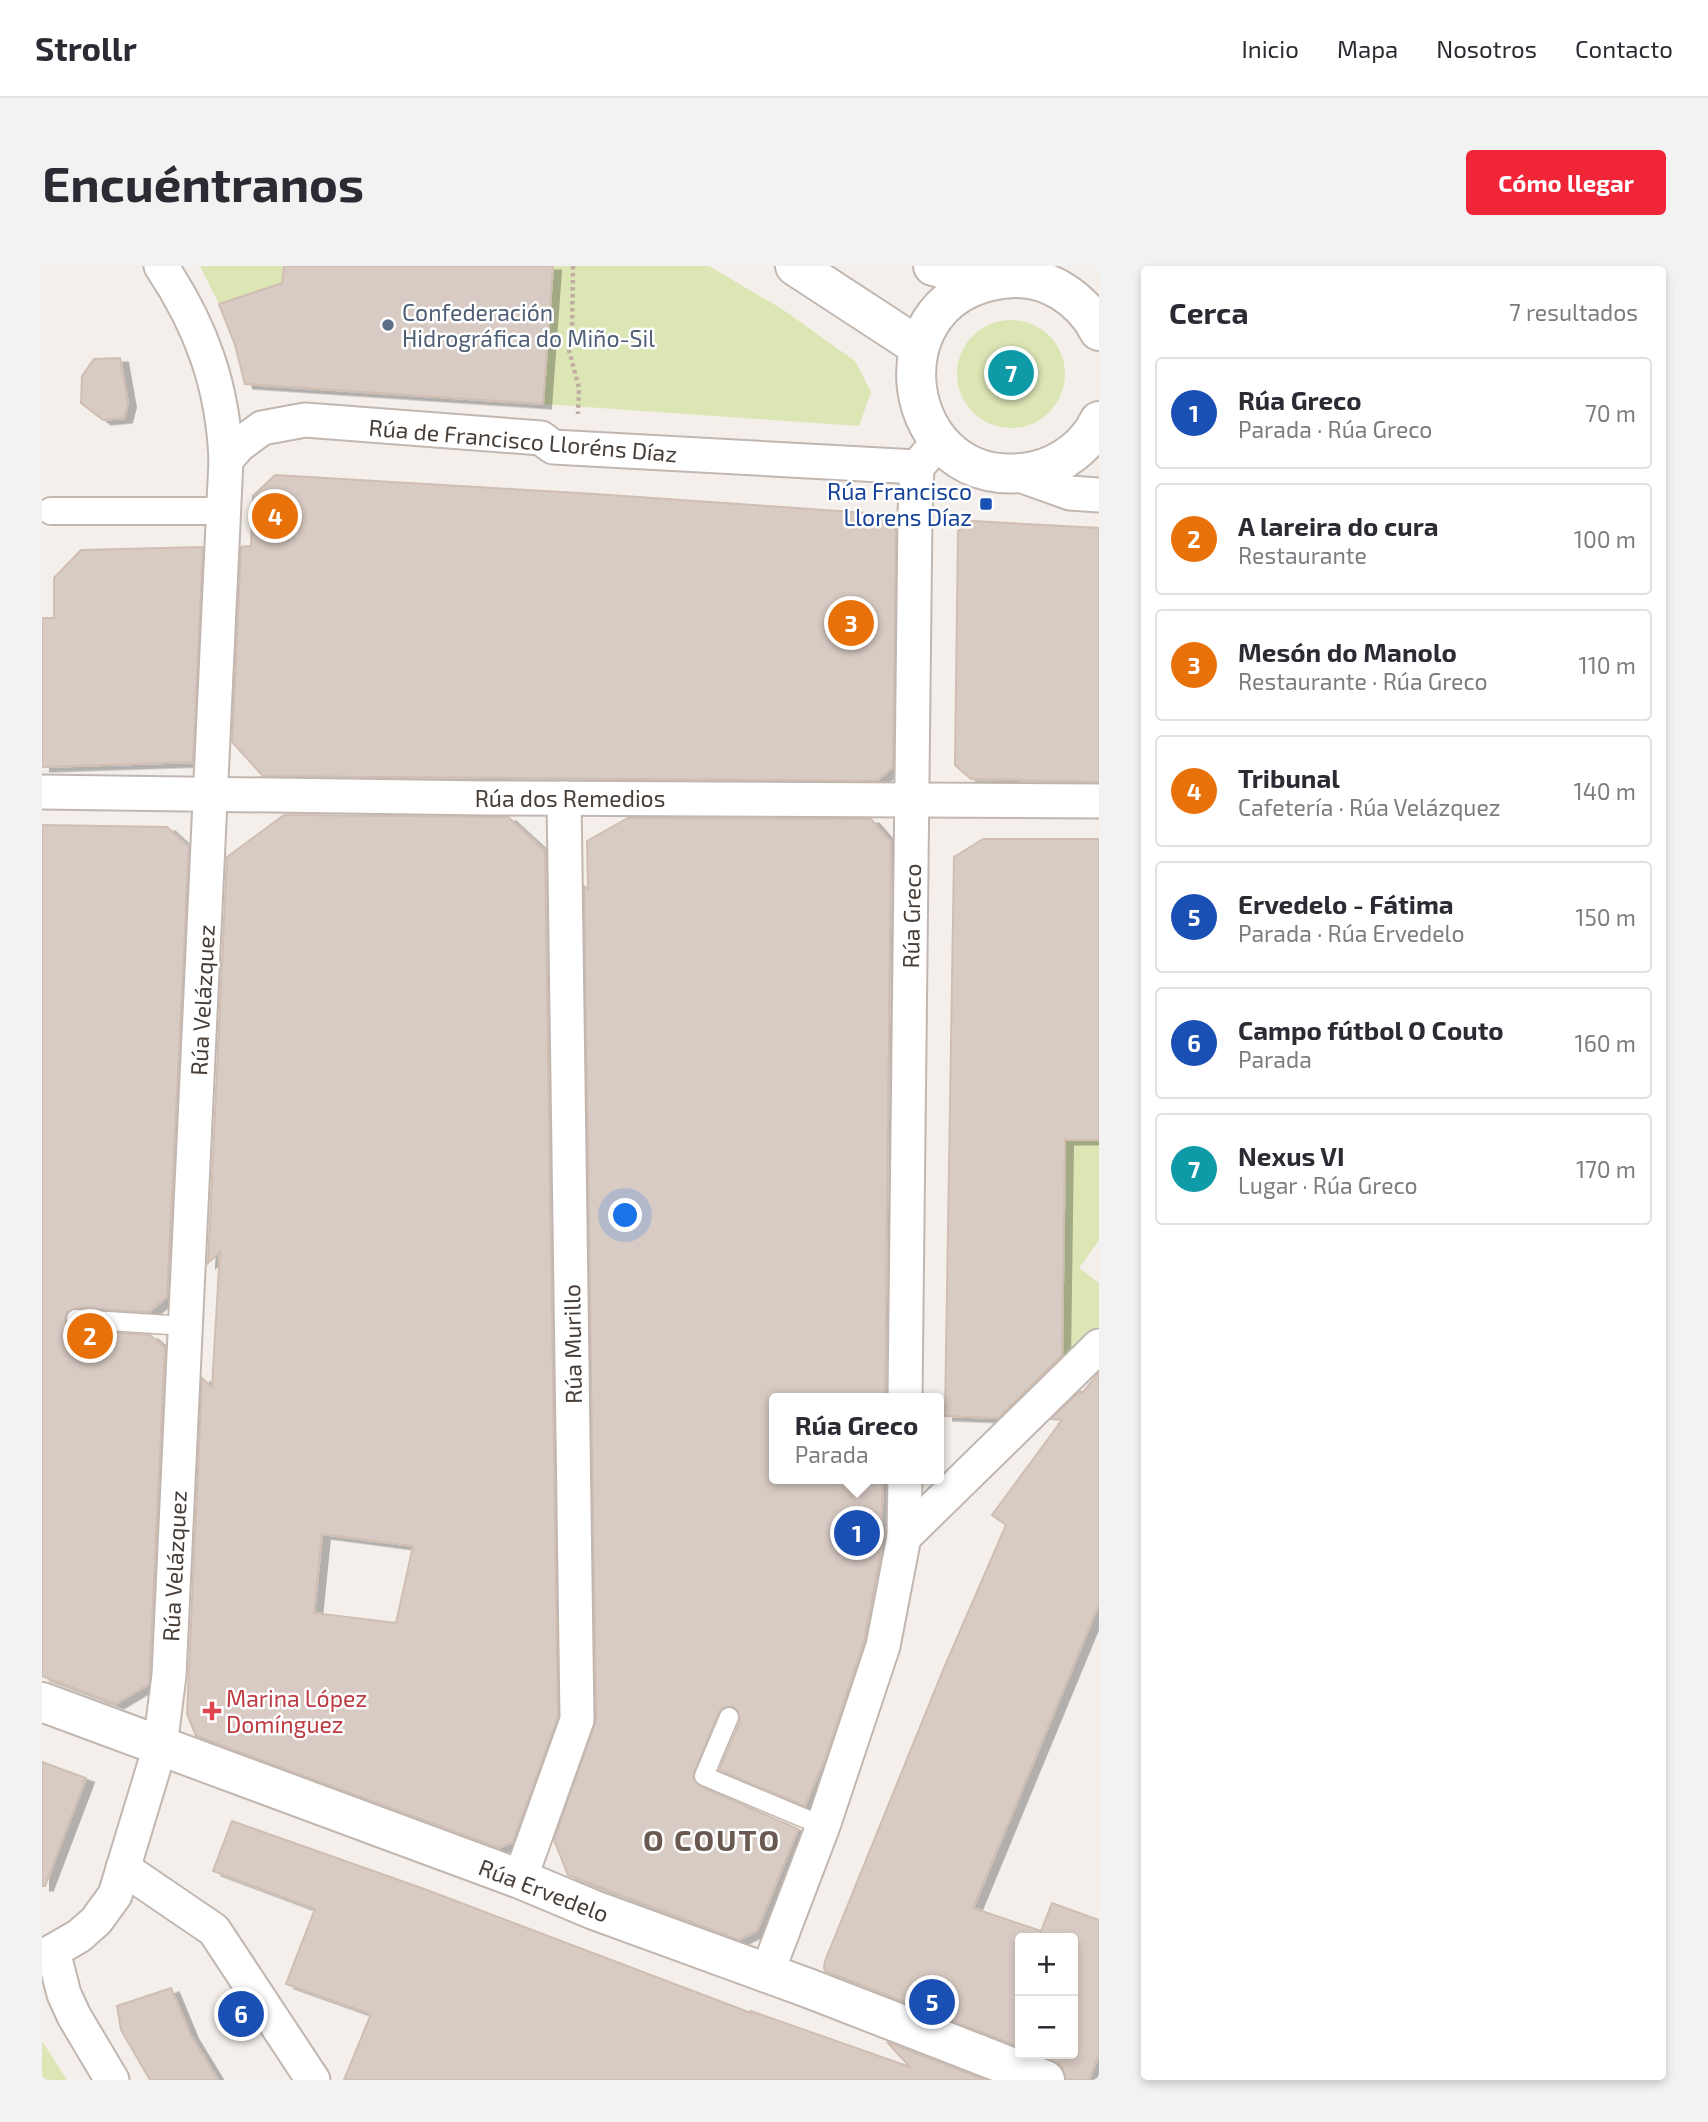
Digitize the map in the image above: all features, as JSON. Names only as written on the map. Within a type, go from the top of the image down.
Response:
[{"type":"street","name":"Rúa Velázquez","points":[[48,1949],[79,1936],[96,1922],[115,1895],[160,1747],[169,1675],[226,460],[224,426],[209,358],[195,323],[161,266]]},
{"type":"street","points":[[786,266],[810,275],[919,347]]},
{"type":"street","points":[[933,266],[987,281]]},
{"type":"street","points":[[1099,331],[1092,317],[1071,297],[1045,283],[1016,278],[987,281],[964,291],[945,305],[929,324],[919,347],[914,380],[928,454],[961,460],[988,471],[1017,474],[1070,493],[1099,495]]},
{"type":"street","name":"Rúa de Francisco Lloréns Díaz","points":[[226,460],[239,445],[262,428],[305,420],[541,438],[553,447],[928,454]]},
{"type":"street","points":[[1017,474],[1046,468],[1085,451],[1099,421]]},
{"type":"street","name":"Rúa Greco","points":[[905,1393],[912,801],[928,454]]},
{"type":"street","points":[[51,511],[225,511]]},
{"type":"street","name":"Rúa dos Remedios","points":[[42,792],[564,799],[1099,801]]},
{"type":"street","name":"Rúa Murillo","points":[[520,1880],[577,1720],[564,799]]},
{"type":"street","points":[[904,1537],[1099,1346]]},
{"type":"street","points":[[767,1972],[823,1826],[883,1646],[904,1537],[905,1484]]},
{"type":"street","name":"Rúa Ervedelo","points":[[42,1702],[594,1910],[767,1972],[1000,2072],[1045,2080]]},
{"type":"street","points":[[123,1868],[214,1930],[313,2080]]},
{"type":"street","points":[[48,1949],[74,2016],[112,2080]]},
{"type":"lane","points":[[76,1319],[186,1326]]},
{"type":"lane","points":[[729,1717],[704,1776],[823,1826]]},
{"type":"path","points":[[573,266],[572,334],[569,351],[579,388],[578,416]]},
{"type":"green space","points":[[200,266],[283,266],[282,283],[219,304]]},
{"type":"green space","points":[[553,266],[709,266],[782,309],[855,361],[871,392],[859,426],[543,404]]},
{"type":"green space","points":[[1011,320],[1032,324],[1049,336],[1061,353],[1065,374],[1061,395],[1049,412],[1032,424],[1011,428],[990,424],[973,412],[961,395],[957,374],[961,353],[973,336],[990,324]]},
{"type":"green space","points":[[1065,1140],[1099,1140],[1099,1240],[1079,1268],[1099,1283],[1099,1326],[1061,1376]]},
{"type":"green space","points":[[42,2041],[67,2080],[42,2080]]},
{"type":"building","name":"Confederación Hidrográfica do Miño-Sil","points":[[284,266],[553,266],[543,404],[245,384],[235,345],[219,304],[282,283]]},
{"type":"building","points":[[120,358],[128,403],[124,418],[103,420],[81,403],[82,376],[94,359]]},
{"type":"building","points":[[275,475],[882,514],[896,527],[893,767],[877,781],[263,776],[232,742],[241,547],[251,546],[253,496]]},
{"type":"building","points":[[972,521],[1099,528],[1099,782],[971,779],[955,765],[958,531]]},
{"type":"building","points":[[203,547],[193,762],[42,767],[42,618],[54,618],[54,578],[81,550]]},
{"type":"building","points":[[284,815],[508,817],[545,851],[558,1717],[513,1842],[499,1848],[196,1736],[187,1714],[202,1378],[212,1387],[220,1252],[208,1263],[227,857]],"holes":[[[322,1534],[413,1546],[396,1623],[314,1613]]]},
{"type":"building","points":[[628,818],[871,819],[891,842],[885,1393],[769,1393],[769,1484],[883,1484],[880,1558],[864,1641],[827,1753],[805,1806],[719,1770],[740,1721],[738,1711],[733,1706],[723,1708],[719,1712],[694,1772],[693,1778],[700,1786],[798,1829],[757,1931],[739,1940],[568,1875],[554,1840],[596,1720],[584,886],[588,889],[587,841]]},
{"type":"building","points":[[42,825],[167,827],[189,847],[167,1297],[149,1312],[76,1308],[67,1312],[65,1318],[66,1325],[75,1330],[150,1335],[165,1348],[149,1684],[116,1704],[42,1676]]},
{"type":"building","points":[[983,839],[1099,839],[1099,1140],[1065,1140],[1062,1355],[998,1418],[945,1416],[954,857]]},
{"type":"building","points":[[1099,1373],[1099,1604],[973,1908],[1041,1931],[1052,1903],[1099,1920],[1099,2054],[1089,2080],[1066,2080],[1062,2066],[1048,2059],[1078,2059],[1078,1933],[1015,1933],[1015,2045],[825,1971],[824,1968],[944,1668],[1006,1525],[992,1515],[1062,1420],[1051,1419],[1080,1391],[1082,1393]]},
{"type":"building","points":[[42,1762],[86,1778],[45,1886],[42,1886]]},
{"type":"building","points":[[232,1821],[427,1890],[751,2013],[910,2067],[887,2042],[985,2080],[344,2080],[371,2014],[286,1984],[315,1909],[213,1871]]},
{"type":"building","points":[[171,1988],[190,2034],[218,2080],[150,2080],[121,2030],[117,2006]]},
{"type":"place","name":"Confederación Hidrográfica do Miño-Sil","points":[[388,325]]},
{"type":"place","name":"Nexus VI","points":[[1011,373]]},
{"type":"place","name":"Rúa Francisco Llorens Díaz","points":[[986,504]]},
{"type":"place","name":"Tribunal","points":[[275,516]]},
{"type":"place","name":"Mesón do Manolo","points":[[851,623]]},
{"type":"place","name":"A lareira do cura","points":[[90,1336]]},
{"type":"place","name":"Rúa Greco","points":[[857,1533]]},
{"type":"place","name":"Marina López Domínguez","points":[[212,1711]]},
{"type":"place","name":"Ervedelo - Fátima","points":[[932,2002]]},
{"type":"place","name":"Campo fútbol O Couto","points":[[241,2014]]},
{"type":"district","name":"O COUTO","points":[[712,1839]]}]
